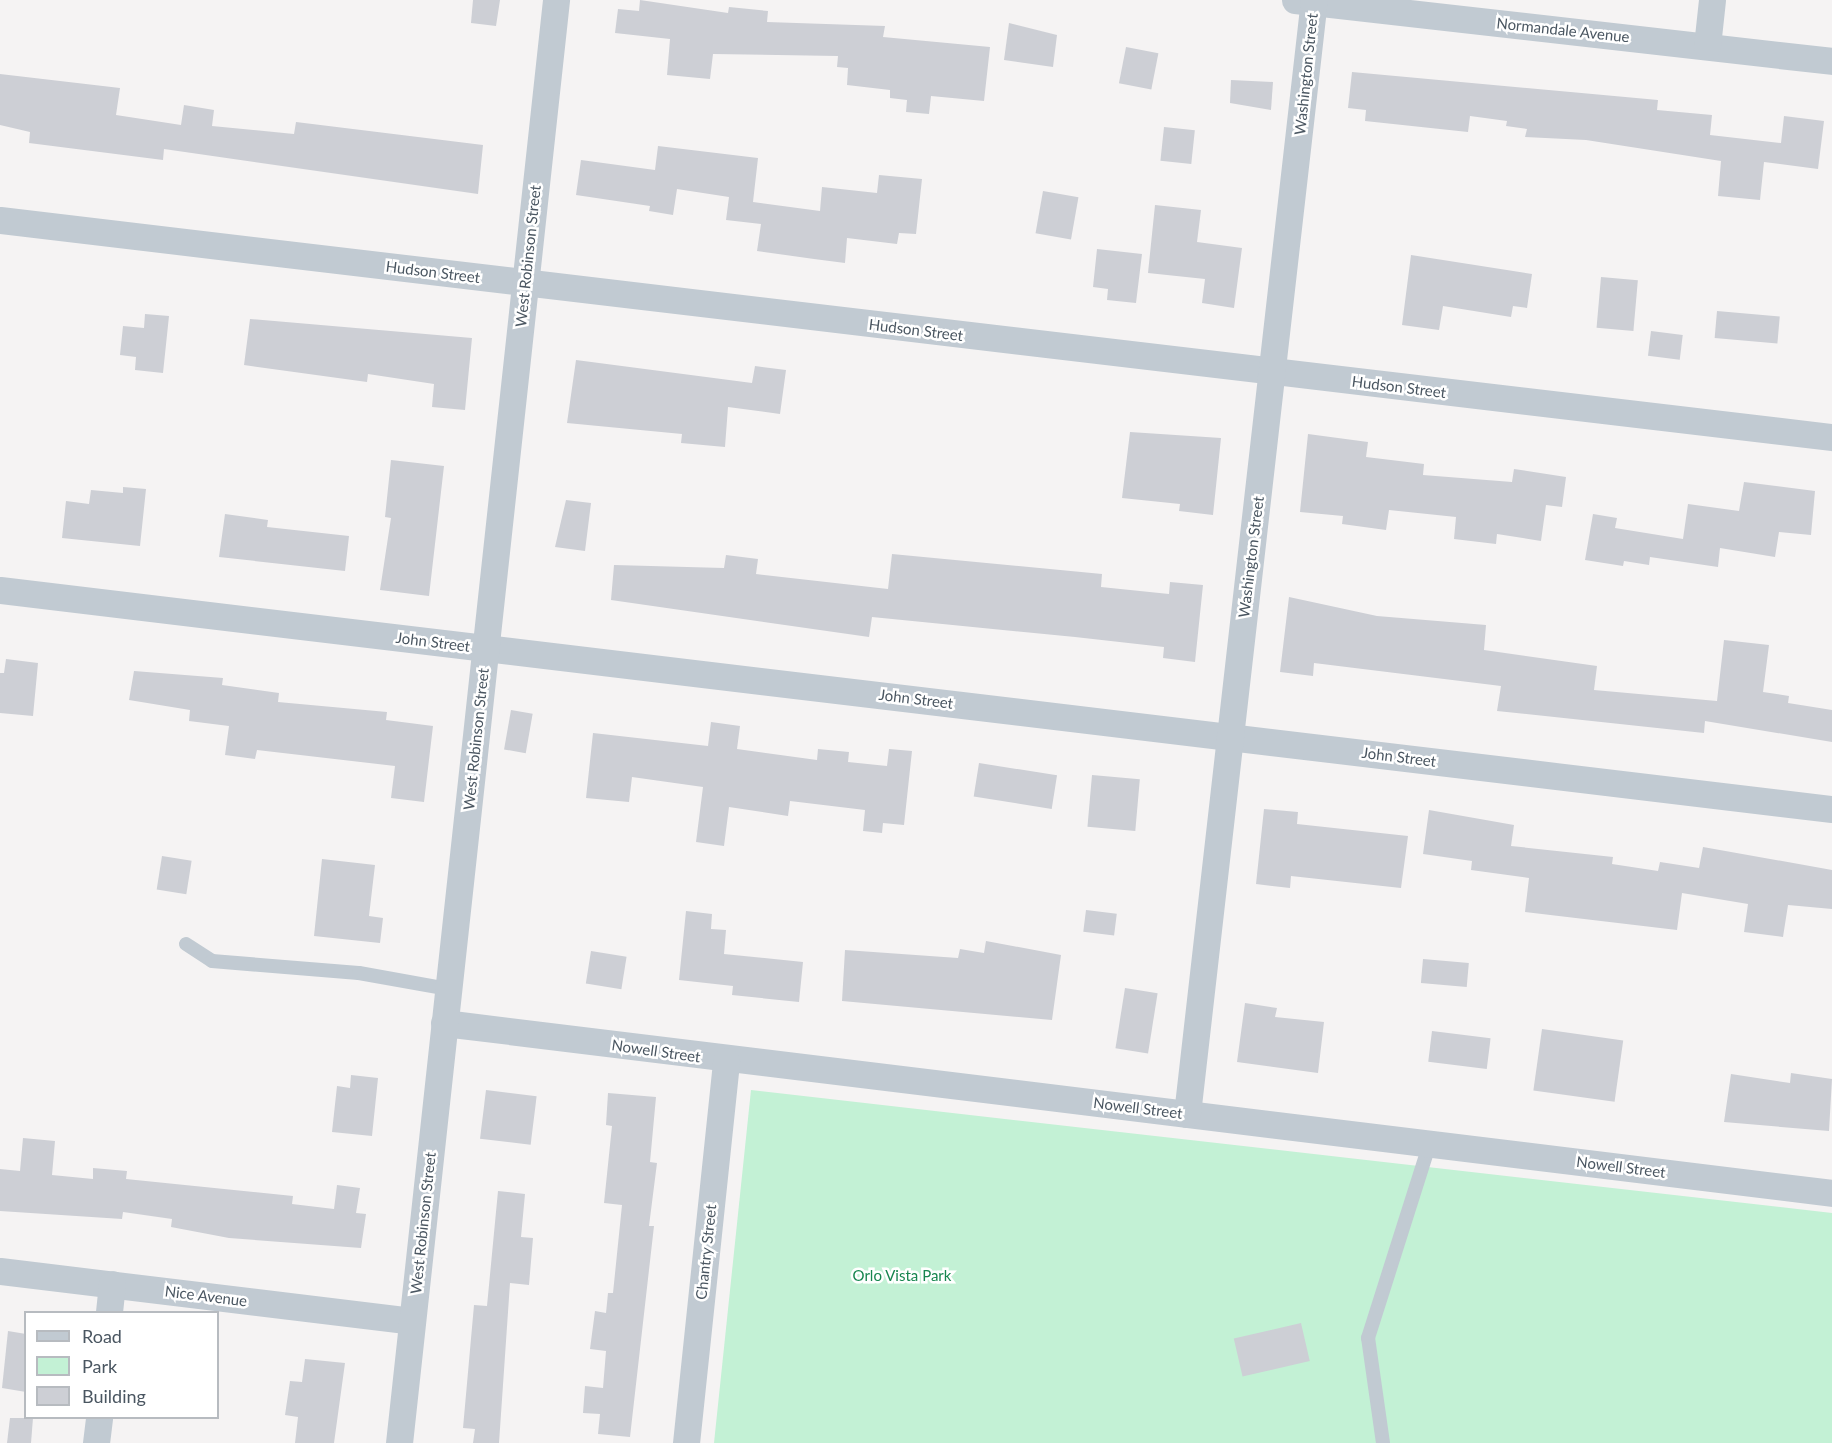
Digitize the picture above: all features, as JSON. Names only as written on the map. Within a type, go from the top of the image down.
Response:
[{"type":"street","name":"West Robinson Street","points":[[399,1443],[556,0]]},
{"type":"street","points":[[1707,46],[1712,0]]},
{"type":"street","name":"Normandale Avenue","points":[[1307,1],[1832,61]]},
{"type":"street","name":"Washington Street","points":[[1187,1114],[1273,372],[1307,1]]},
{"type":"street","name":"Hudson Street","points":[[0,220],[525,284],[1832,437]]},
{"type":"street","name":"John Street","points":[[0,590],[1832,809]]},
{"type":"street","name":"Nowell Street","points":[[444,1023],[726,1061],[1430,1143],[1832,1193]]},
{"type":"street","name":"Chantry Street","points":[[686,1443],[726,1061]]},
{"type":"street","name":"Nice Avenue","points":[[0,1271],[412,1321]]},
{"type":"street","points":[[109,1311],[112,1284]]},
{"type":"street","points":[[96,1443],[99,1419]]},
{"type":"lane","points":[[186,944],[212,961],[359,973],[448,989]]},
{"type":"lane","points":[[1383,1443],[1368,1338],[1430,1143]]},
{"type":"green space","name":"Orlo Vista Park","points":[[751,1090],[1832,1213],[1832,1443],[714,1443]]},
{"type":"building","points":[[473,0],[500,0],[496,26],[471,23]]},
{"type":"building","points":[[640,0],[728,13],[729,7],[768,11],[767,22],[885,26],[883,37],[990,47],[984,101],[931,96],[929,114],[906,112],[907,100],[890,98],[890,90],[847,85],[848,68],[837,67],[838,56],[713,54],[710,79],[667,75],[670,39],[615,33],[618,9],[639,11]]},
{"type":"building","points":[[1009,23],[1057,35],[1053,67],[1004,60]]},
{"type":"building","points":[[1126,47],[1158,53],[1151,90],[1119,83]]},
{"type":"building","points":[[1352,72],[1658,100],[1657,110],[1712,115],[1710,135],[1781,143],[1784,116],[1824,121],[1818,169],[1764,162],[1760,200],[1718,196],[1721,161],[1586,140],[1525,137],[1527,129],[1506,126],[1507,121],[1470,116],[1468,132],[1365,121],[1366,110],[1348,108]]},
{"type":"building","points":[[0,74],[120,88],[116,115],[181,125],[184,105],[214,110],[212,126],[294,134],[296,122],[483,145],[478,194],[164,149],[163,160],[29,143],[30,132],[0,125]]},
{"type":"building","points":[[1231,80],[1273,82],[1271,110],[1230,103]]},
{"type":"building","points":[[1164,127],[1195,130],[1191,164],[1160,161]]},
{"type":"building","points":[[658,146],[758,158],[753,202],[820,211],[822,187],[877,193],[879,175],[922,179],[916,234],[899,233],[897,244],[847,238],[845,263],[757,251],[761,224],[726,220],[729,197],[677,189],[673,215],[649,211],[650,206],[576,195],[581,160],[655,170]]},
{"type":"building","points":[[1043,191],[1078,197],[1071,240],[1036,233]]},
{"type":"building","points":[[1155,205],[1201,210],[1197,242],[1242,248],[1234,308],[1202,303],[1205,279],[1148,273]]},
{"type":"building","points":[[1097,249],[1142,254],[1136,303],[1107,300],[1108,289],[1093,287]]},
{"type":"building","points":[[1411,255],[1532,274],[1527,308],[1513,306],[1511,317],[1443,306],[1439,330],[1402,325]]},
{"type":"building","points":[[1601,277],[1638,280],[1633,331],[1597,328]]},
{"type":"building","points":[[1717,311],[1780,316],[1777,343],[1715,338]]},
{"type":"building","points":[[145,314],[169,316],[163,373],[135,370],[136,357],[120,355],[123,326],[144,328]]},
{"type":"building","points":[[250,319],[472,338],[465,410],[432,407],[434,384],[368,374],[367,382],[244,365]]},
{"type":"building","points":[[1651,331],[1683,335],[1680,360],[1648,356]]},
{"type":"building","points":[[576,360],[752,383],[755,366],[786,370],[780,414],[728,407],[725,447],[681,443],[682,434],[567,423]]},
{"type":"building","points":[[1130,432],[1221,438],[1213,515],[1179,511],[1180,504],[1122,498]]},
{"type":"building","points":[[1308,434],[1368,442],[1366,457],[1424,464],[1423,475],[1512,482],[1514,469],[1566,477],[1562,507],[1546,505],[1541,541],[1497,534],[1496,544],[1454,539],[1456,517],[1389,510],[1386,530],[1342,524],[1343,516],[1300,512]]},
{"type":"building","points":[[391,460],[444,466],[429,596],[380,590],[391,518],[385,517]]},
{"type":"building","points":[[1744,482],[1815,491],[1811,535],[1779,532],[1775,557],[1720,548],[1718,567],[1650,557],[1649,565],[1624,561],[1623,566],[1585,560],[1593,514],[1617,518],[1615,528],[1683,539],[1688,504],[1739,511]]},
{"type":"building","points":[[123,487],[146,489],[140,546],[62,538],[66,501],[89,504],[91,490],[123,493]]},
{"type":"building","points":[[566,500],[591,503],[585,551],[555,547]]},
{"type":"building","points":[[225,514],[268,520],[267,527],[349,536],[345,571],[219,557]]},
{"type":"building","points":[[892,554],[1102,574],[1101,587],[1169,594],[1170,582],[1203,585],[1195,662],[1163,658],[1164,647],[1075,637],[872,617],[869,637],[611,600],[614,565],[724,568],[726,555],[758,559],[756,574],[888,589]]},
{"type":"building","points":[[1289,597],[1377,616],[1486,625],[1484,650],[1597,666],[1594,690],[1717,701],[1724,640],[1769,645],[1763,692],[1789,696],[1788,703],[1832,710],[1832,742],[1705,721],[1704,733],[1497,711],[1501,686],[1314,663],[1313,676],[1280,672]]},
{"type":"building","points":[[6,659],[38,663],[33,716],[0,713],[0,673],[4,673]]},
{"type":"building","points":[[134,671],[223,678],[222,685],[279,693],[278,702],[387,712],[386,720],[433,726],[424,802],[391,798],[395,766],[257,750],[255,759],[225,755],[229,726],[189,721],[190,710],[129,700]]},
{"type":"building","points":[[511,710],[533,714],[526,753],[504,749]]},
{"type":"building","points":[[711,722],[740,726],[737,749],[817,760],[818,749],[849,752],[848,762],[887,766],[889,749],[912,751],[904,825],[883,823],[882,833],[863,831],[865,810],[790,801],[788,816],[729,807],[724,846],[696,842],[703,787],[632,777],[629,802],[586,798],[593,733],[708,746]]},
{"type":"building","points":[[979,763],[1057,775],[1052,809],[974,797]]},
{"type":"building","points":[[1092,775],[1140,779],[1135,831],[1087,827]]},
{"type":"building","points":[[1264,809],[1298,812],[1297,824],[1408,836],[1401,888],[1291,876],[1290,888],[1256,884]]},
{"type":"building","points":[[1429,810],[1514,825],[1511,846],[1613,857],[1612,864],[1658,871],[1660,862],[1699,868],[1703,847],[1832,870],[1832,909],[1788,905],[1783,937],[1744,932],[1748,904],[1682,893],[1677,930],[1525,912],[1529,878],[1471,870],[1472,861],[1423,854]]},
{"type":"building","points":[[162,856],[192,861],[186,894],[157,890]]},
{"type":"building","points":[[322,859],[375,865],[369,916],[383,918],[380,943],[314,936]]},
{"type":"building","points":[[1086,910],[1117,914],[1114,936],[1083,932]]},
{"type":"building","points":[[686,911],[712,914],[711,929],[726,930],[724,954],[803,962],[799,1002],[732,995],[733,986],[679,980]]},
{"type":"building","points":[[986,941],[1061,955],[1052,1020],[842,1001],[845,950],[958,958],[960,949],[984,953]]},
{"type":"building","points":[[591,951],[627,957],[621,989],[586,984]]},
{"type":"building","points":[[1423,959],[1469,963],[1467,987],[1421,983]]},
{"type":"building","points":[[1125,988],[1158,993],[1148,1053],[1115,1048]]},
{"type":"building","points":[[1245,1003],[1277,1008],[1275,1017],[1324,1022],[1318,1073],[1237,1062]]},
{"type":"building","points":[[1542,1029],[1623,1040],[1615,1102],[1533,1090]]},
{"type":"building","points":[[1432,1031],[1491,1038],[1487,1069],[1428,1062]]},
{"type":"building","points":[[1791,1073],[1832,1079],[1829,1131],[1724,1122],[1731,1074],[1790,1083]]},
{"type":"building","points":[[351,1075],[378,1078],[372,1136],[332,1132],[337,1086],[350,1088]]},
{"type":"building","points":[[486,1090],[537,1096],[531,1145],[480,1139]]},
{"type":"building","points":[[608,1093],[656,1097],[650,1162],[657,1163],[649,1226],[654,1226],[630,1437],[598,1434],[600,1414],[583,1413],[585,1386],[603,1388],[606,1351],[590,1349],[595,1311],[606,1313],[608,1293],[613,1293],[622,1205],[604,1203],[612,1126],[606,1125]]},
{"type":"building","points":[[23,1138],[55,1141],[52,1175],[93,1179],[93,1168],[127,1171],[126,1179],[293,1196],[292,1204],[334,1209],[337,1185],[360,1188],[356,1213],[366,1214],[361,1248],[229,1238],[171,1227],[172,1219],[123,1212],[122,1219],[0,1211],[0,1169],[20,1171]]},
{"type":"building","points":[[498,1191],[525,1194],[521,1237],[533,1238],[529,1285],[510,1283],[499,1443],[473,1443],[475,1429],[463,1428],[474,1305],[487,1306]]},
{"type":"building","points":[[1301,1323],[1310,1361],[1243,1377],[1234,1339]]},
{"type":"building","points":[[8,1331],[24,1334],[24,1392],[2,1388]]},
{"type":"building","points":[[305,1359],[345,1363],[334,1443],[295,1443],[298,1417],[285,1415],[290,1381],[302,1382]]},
{"type":"building","points":[[10,1418],[33,1419],[31,1443],[7,1443]]}]
